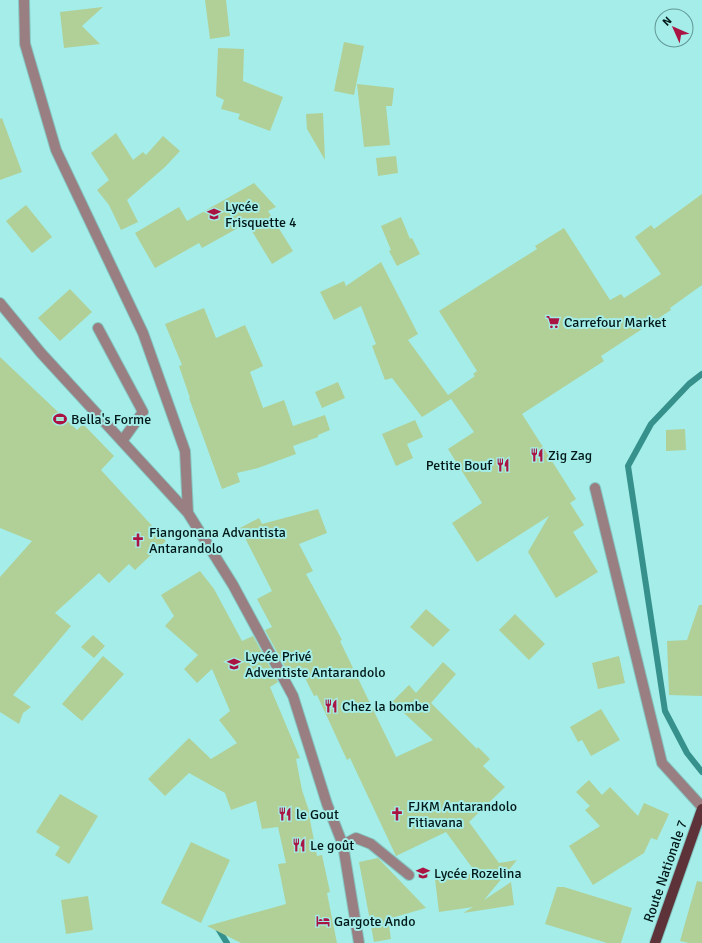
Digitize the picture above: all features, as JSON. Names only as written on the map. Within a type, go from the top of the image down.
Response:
[{"type":"main road","name":"Route Nationale 7","points":[[655,943],[702,808]]},
{"type":"street","points":[[24,0],[24,44],[56,150],[143,333],[185,451],[188,513]]},
{"type":"street","points":[[0,303],[41,353],[188,513],[233,585],[293,696],[327,804],[343,845],[359,943]]},
{"type":"street","points":[[98,328],[142,412],[122,441]]},
{"type":"street","points":[[595,488],[662,763],[702,808]]},
{"type":"street","points":[[343,845],[356,838],[371,844],[410,875]]},
{"type":"building","points":[[205,0],[226,0],[230,36],[210,39]]},
{"type":"building","points":[[103,7],[82,26],[100,44],[64,48],[60,12]]},
{"type":"building","points":[[344,42],[364,46],[354,95],[334,91]]},
{"type":"building","points":[[218,48],[244,49],[243,81],[283,97],[270,131],[238,119],[240,114],[221,109],[224,100],[216,96]]},
{"type":"building","points":[[357,84],[394,88],[392,106],[386,106],[390,145],[364,147]]},
{"type":"building","points":[[323,113],[325,160],[307,129],[306,114]]},
{"type":"building","points":[[2,118],[22,172],[0,180],[0,119]]},
{"type":"building","points":[[116,133],[133,160],[143,152],[146,155],[163,136],[180,151],[165,167],[127,200],[138,222],[121,230],[109,205],[97,190],[109,180],[91,153]]},
{"type":"building","points":[[396,156],[398,173],[378,176],[376,158]]},
{"type":"building","points":[[254,183],[276,207],[268,211],[293,251],[272,264],[247,223],[202,248],[199,243],[155,268],[135,233],[179,207],[187,221]]},
{"type":"building","points":[[702,194],[702,285],[670,308],[671,310],[601,356],[604,361],[522,414],[576,499],[570,503],[584,525],[573,532],[598,572],[556,598],[528,552],[549,516],[477,562],[452,523],[482,503],[448,449],[474,432],[451,399],[422,417],[392,378],[385,380],[372,346],[376,344],[361,306],[334,320],[320,292],[344,281],[346,286],[381,262],[418,334],[408,340],[448,395],[475,376],[473,374],[477,371],[439,311],[537,249],[535,246],[564,228],[610,300],[621,294],[624,298],[661,274],[635,237],[651,225],[654,229]]},
{"type":"building","points":[[26,205],[52,237],[32,253],[6,221]]},
{"type":"building","points":[[401,217],[410,239],[412,238],[420,254],[397,266],[389,251],[391,250],[381,226]]},
{"type":"building","points":[[70,289],[92,312],[60,341],[38,318]]},
{"type":"building","points":[[204,308],[216,338],[245,325],[263,366],[250,372],[263,408],[284,400],[293,426],[325,415],[330,430],[318,435],[318,437],[293,446],[296,454],[258,468],[237,473],[240,482],[222,489],[189,398],[179,366],[182,365],[165,324]]},
{"type":"building","points":[[0,357],[77,430],[83,424],[114,456],[101,470],[166,541],[135,570],[129,564],[109,583],[99,573],[55,613],[71,626],[13,695],[31,707],[23,713],[19,724],[0,712],[0,577],[32,541],[0,528]]},
{"type":"building","points":[[338,382],[345,398],[322,408],[315,392]]},
{"type":"building","points":[[415,420],[423,437],[407,444],[413,458],[396,466],[382,434]]},
{"type":"building","points":[[685,429],[686,450],[666,451],[666,430]]},
{"type":"building","points":[[318,509],[327,533],[299,544],[313,571],[306,574],[342,640],[340,641],[396,757],[433,740],[392,702],[409,685],[416,693],[443,662],[456,674],[431,703],[477,749],[478,747],[490,759],[483,766],[505,787],[469,822],[499,863],[517,860],[484,900],[511,882],[514,905],[463,913],[473,907],[439,912],[435,879],[476,873],[446,832],[396,856],[350,758],[347,760],[317,695],[314,696],[301,670],[290,676],[265,630],[272,627],[257,599],[272,591],[240,528],[259,518],[262,524]]},
{"type":"building","points":[[200,571],[214,589],[242,641],[253,636],[278,682],[270,687],[300,758],[296,759],[302,790],[312,820],[310,820],[317,856],[322,855],[330,892],[327,893],[337,943],[241,943],[207,926],[286,904],[278,864],[286,863],[278,827],[262,829],[256,801],[231,810],[225,793],[189,773],[165,796],[148,779],[189,738],[211,759],[237,743],[219,720],[230,711],[212,669],[197,683],[184,669],[198,655],[165,626],[174,616],[161,595]]},
{"type":"building","points":[[699,605],[702,605],[702,696],[669,695],[667,641],[687,640]]},
{"type":"building","points":[[426,609],[450,630],[433,647],[410,627]]},
{"type":"building","points":[[515,614],[545,644],[529,660],[499,630]]},
{"type":"building","points":[[93,635],[105,646],[94,658],[81,647]]},
{"type":"building","points":[[103,656],[124,674],[82,721],[62,704]]},
{"type":"building","points":[[619,656],[625,683],[598,689],[592,663]]},
{"type":"building","points":[[601,709],[620,740],[591,756],[582,740],[578,742],[570,727]]},
{"type":"building","points":[[589,780],[602,795],[610,787],[638,816],[644,803],[669,814],[657,840],[651,838],[644,853],[593,885],[569,846],[600,826],[585,810],[590,806],[576,792]]},
{"type":"building","points":[[60,794],[98,816],[69,864],[55,855],[60,847],[36,832]]},
{"type":"building","points":[[191,842],[230,860],[201,923],[161,903]]},
{"type":"building","points":[[378,858],[426,908],[388,919],[391,939],[374,942],[359,862]]},
{"type":"building","points":[[697,881],[702,882],[702,943],[689,943],[680,941]]},
{"type":"building","points":[[557,887],[564,887],[632,908],[621,943],[607,943],[545,924]]},
{"type":"building","points":[[88,896],[93,930],[66,934],[61,900]]},
{"type":"waterway","points":[[702,374],[689,384],[651,424],[628,466],[665,711],[687,753],[702,772]]},
{"type":"waterway","points":[[217,927],[227,943]]},
{"type":"place","name":"Lycée Frisquette 4","points":[[214,214]]},
{"type":"place","name":"Carrefour Market","points":[[553,322]]},
{"type":"place","name":"Bella's Forme","points":[[60,419]]},
{"type":"place","name":"Zig Zag","points":[[537,455]]},
{"type":"place","name":"Petite Bouf","points":[[503,465]]},
{"type":"place","name":"Fiangonana Advantista Antarandolo","points":[[138,540]]},
{"type":"place","name":"Lycée Privé Adventiste Antarandolo","points":[[234,664]]},
{"type":"place","name":"Chez la bombe","points":[[331,706]]},
{"type":"place","name":"le Gout","points":[[285,814]]},
{"type":"place","name":"FJKM Antarandolo Fitiavana","points":[[397,814]]},
{"type":"place","name":"Le goût","points":[[299,845]]},
{"type":"place","name":"Lycée Rozelina","points":[[423,873]]},
{"type":"place","name":"Gargote Ando","points":[[323,921]]}]
